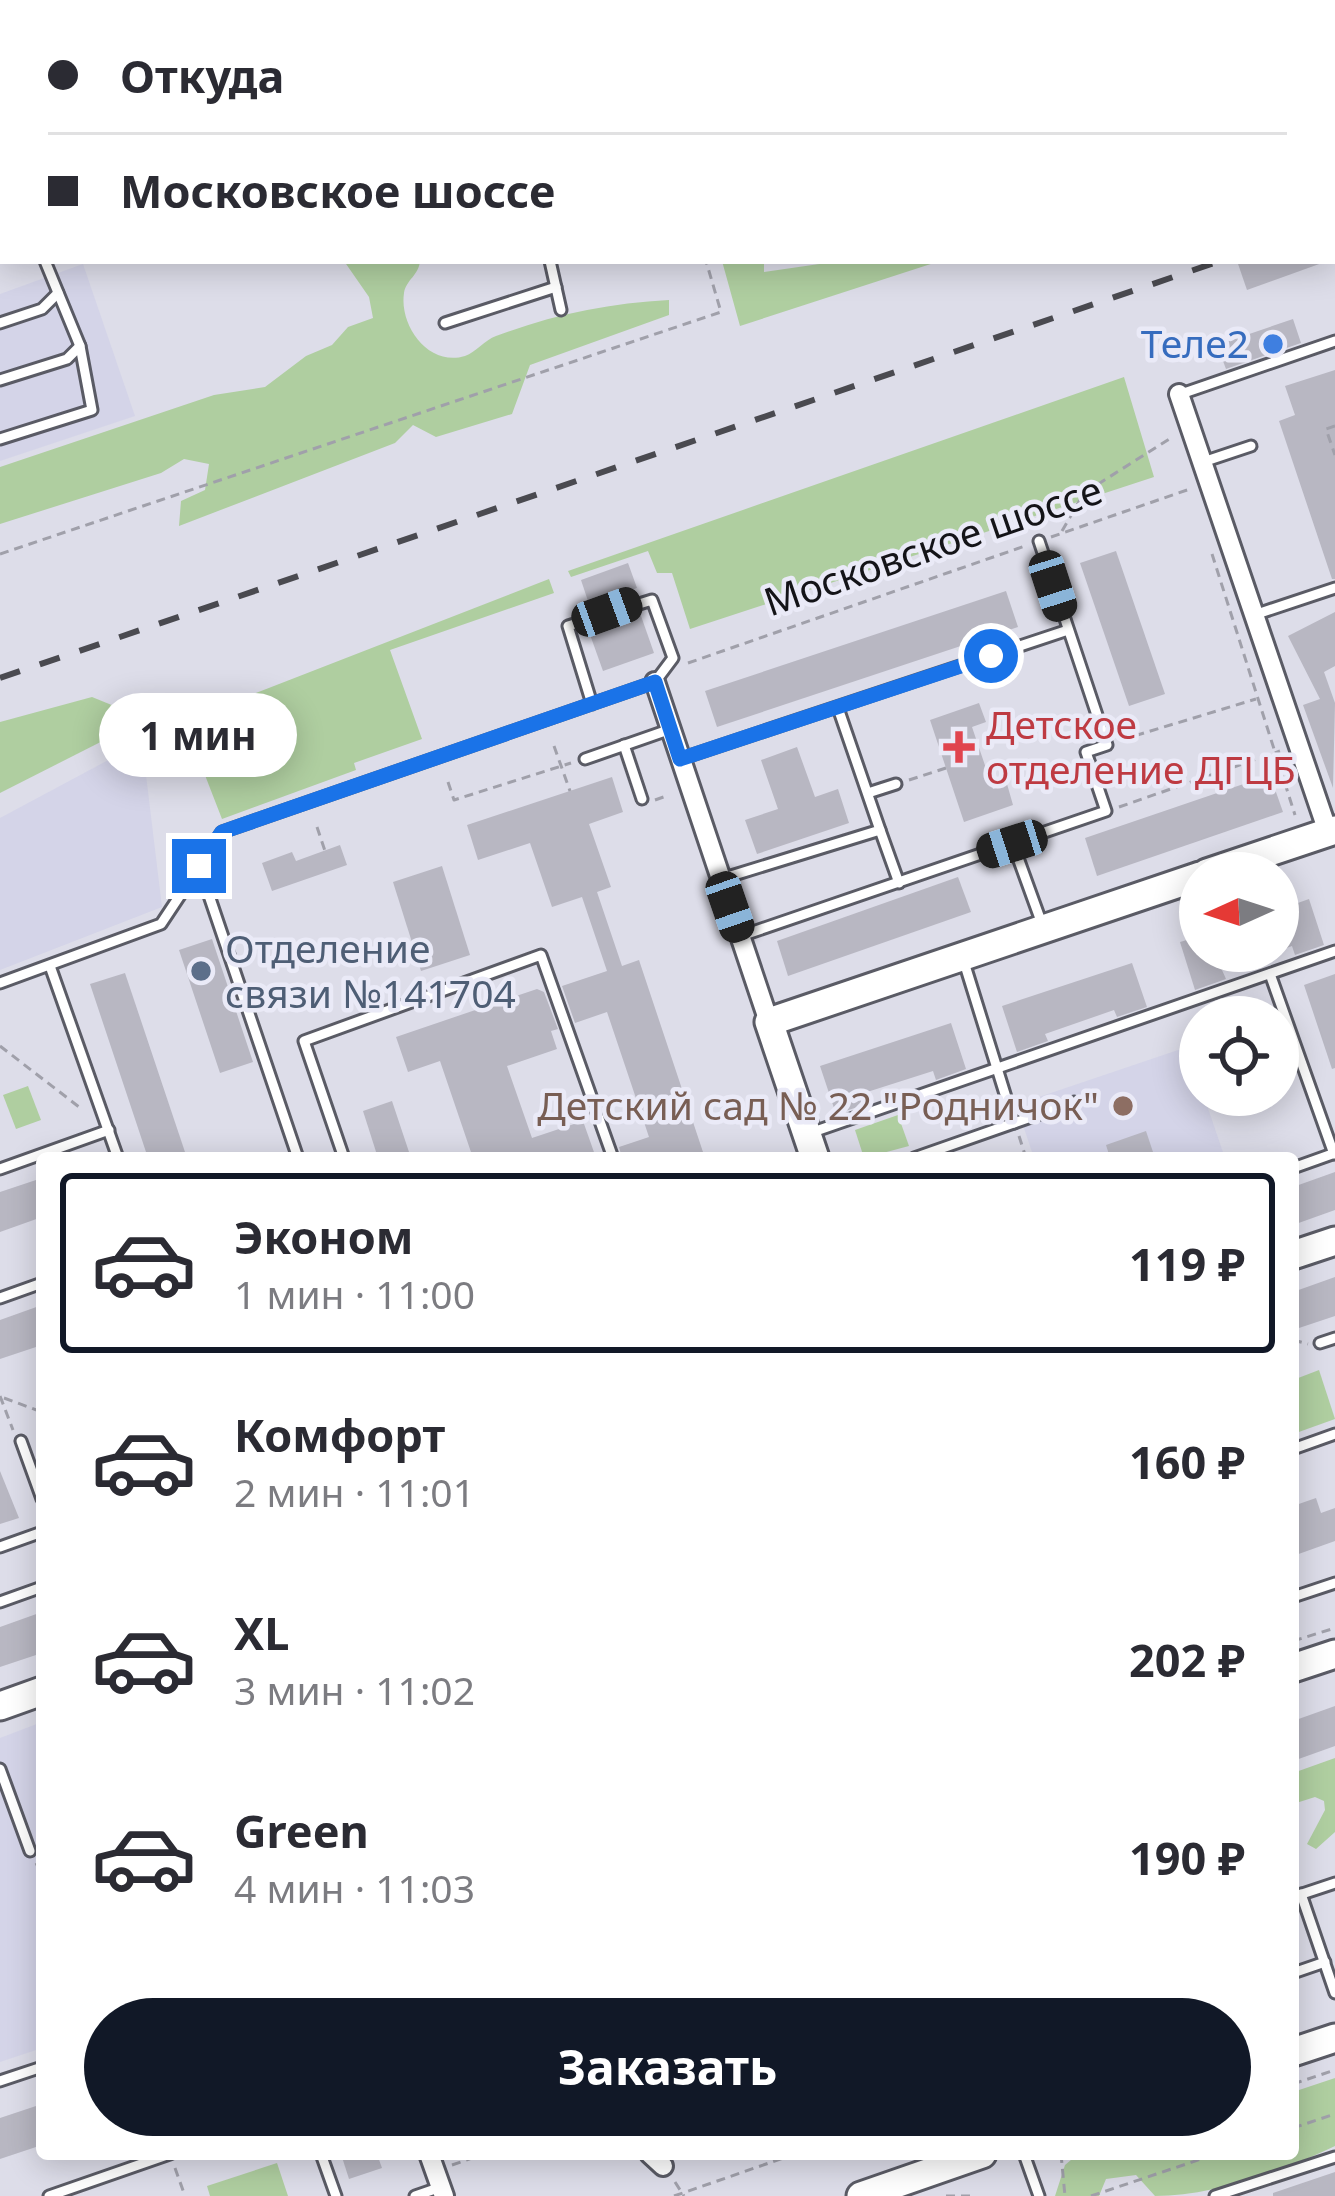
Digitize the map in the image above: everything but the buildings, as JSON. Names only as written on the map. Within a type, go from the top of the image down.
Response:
[{"type":"main road","points":[[1283,852],[1333,838]]},
{"type":"main road","points":[[811,1146],[770,1022],[1179,883]]},
{"type":"main road","points":[[1299,1253],[1335,1241]]},
{"type":"main road","points":[[1299,1666],[1335,1654]]},
{"type":"main road","points":[[0,1706],[36,1693]]},
{"type":"main road","points":[[1299,2050],[1335,2038]]},
{"type":"main road","points":[[861,2196],[965,2160]]},
{"type":"street","points":[[1179,394],[1333,838]]},
{"type":"street","points":[[655,682],[770,1022]]},
{"type":"street","points":[[431,2160],[443,2192]]},
{"type":"lane","points":[[0,439],[92,410],[80,346],[46,264]]},
{"type":"lane","points":[[551,264],[561,310]]},
{"type":"lane","points":[[446,323],[556,287]]},
{"type":"lane","points":[[0,323],[42,309],[58,292]]},
{"type":"lane","points":[[1179,394],[1335,341]]},
{"type":"lane","points":[[0,380],[67,359],[80,346]]},
{"type":"lane","points":[[1203,462],[1251,446]]},
{"type":"lane","points":[[740,936],[1106,811],[1086,752],[1107,745],[1039,542]]},
{"type":"lane","points":[[1254,615],[1335,588]]},
{"type":"lane","points":[[0,983],[160,924],[222,832],[592,704],[655,682],[673,658],[656,607],[646,598],[566,629],[592,704]]},
{"type":"lane","points":[[680,759],[1068,630]]},
{"type":"lane","points":[[838,708],[898,883]]},
{"type":"lane","points":[[584,759],[671,729]]},
{"type":"lane","points":[[624,745],[642,799]]},
{"type":"lane","points":[[868,793],[896,784]]},
{"type":"lane","points":[[721,879],[880,830]]},
{"type":"lane","points":[[1012,844],[1043,929]]},
{"type":"lane","points":[[199,866],[296,1152]]},
{"type":"lane","points":[[811,1146],[997,1068],[1335,951]]},
{"type":"lane","points":[[342,1152],[304,1041],[541,955],[611,1152]]},
{"type":"lane","points":[[962,956],[1015,1123]]},
{"type":"lane","points":[[50,966],[116,1152]]},
{"type":"lane","points":[[1270,974],[1335,1154],[1299,1166]]},
{"type":"lane","points":[[931,1152],[1074,1102]]},
{"type":"lane","points":[[48,1152],[109,1130]]},
{"type":"lane","points":[[0,1169],[36,1156]]},
{"type":"lane","points":[[0,1298],[36,1285]]},
{"type":"lane","points":[[1320,1343],[1335,1338]]},
{"type":"lane","points":[[1299,1447],[1335,1434]]},
{"type":"lane","points":[[21,1441],[36,1482]]},
{"type":"lane","points":[[0,1547],[36,1534]]},
{"type":"lane","points":[[1299,1595],[1335,1583]]},
{"type":"lane","points":[[0,1602],[36,1589]]},
{"type":"lane","points":[[0,1769],[30,1851]]},
{"type":"lane","points":[[1299,1895],[1335,1882]]},
{"type":"lane","points":[[1299,1901],[1335,1993]]},
{"type":"lane","points":[[1299,1971],[1324,1962]]},
{"type":"lane","points":[[0,2081],[36,2069]]},
{"type":"lane","points":[[1215,2196],[1335,2157]]},
{"type":"lane","points":[[49,2196],[153,2160]]},
{"type":"lane","points":[[323,2160],[336,2196]]},
{"type":"lane","points":[[1026,2160],[1039,2196]]},
{"type":"lane","points":[[415,2196],[443,2192]]},
{"type":"path","points":[[0,554],[721,312],[707,264]]},
{"type":"path","points":[[1179,394],[1172,437],[1179,454]]},
{"type":"path","points":[[1335,426],[1326,429],[1335,455]]},
{"type":"path","points":[[1061,533],[1084,494],[1172,437]]},
{"type":"path","name":"Московское шоссе","points":[[675,667],[1210,482]]},
{"type":"path","points":[[1211,551],[1295,815]]},
{"type":"path","points":[[1107,745],[1257,699]]},
{"type":"path","points":[[1106,811],[1298,745]]},
{"type":"path","points":[[554,746],[570,791]]},
{"type":"path","points":[[448,782],[454,800],[584,759]]},
{"type":"path","points":[[896,784],[946,768]]},
{"type":"path","points":[[317,826],[325,851]]},
{"type":"path","points":[[0,1046],[109,1130]]},
{"type":"path","points":[[1015,1123],[1024,1152]]},
{"type":"path","points":[[0,1396],[36,1410]]},
{"type":"path","points":[[0,1396],[21,1441]]},
{"type":"path","points":[[1299,1640],[1335,1628]]},
{"type":"path","points":[[1299,2082],[1335,2070]]},
{"type":"path","points":[[1299,2126],[1335,2114]]},
{"type":"path","points":[[172,2160],[185,2196]]},
{"type":"path","points":[[449,2166],[466,2160]]},
{"type":"path","points":[[674,2196],[779,2160]]},
{"type":"path","points":[[1062,2160],[1065,2196]]},
{"type":"path","points":[[1090,2196],[1198,2160]]},
{"type":"path","points":[[946,2196],[971,2196]]},
{"type":"shaded area","points":[[83,264],[135,416],[0,461],[0,294]]},
{"type":"shaded area","points":[[142,742],[162,907],[0,970],[0,818]]},
{"type":"shaded area","name":"Детский сад № 22 \"Родничок\"","points":[[1179,1050],[1179,1116],[1211,1116],[1223,1152],[1032,1152],[1023,1125],[1043,1118],[1036,1098]]},
{"type":"shaded area","points":[[36,1724],[36,2050],[0,2062],[0,1738]]},
{"type":"green space","points":[[346,264],[419,264],[404,293],[406,318],[429,350],[452,358],[469,354],[496,336],[581,311],[669,300],[669,315],[530,365],[512,414],[436,437],[413,425],[395,443],[179,526],[181,501],[205,490],[209,464],[184,459],[161,473],[0,524],[0,467],[214,395],[265,387],[306,356],[332,345],[348,327],[373,318],[369,297]]},
{"type":"green space","points":[[723,264],[764,264],[764,272],[819,264],[931,264],[740,326]]},
{"type":"green space","points":[[1124,377],[1154,477],[690,629],[672,573],[657,573],[648,551],[571,577],[568,571]]},
{"type":"green space","points":[[549,579],[554,593],[390,650],[422,739],[354,763],[356,770],[222,819],[184,721]]},
{"type":"green space","points":[[92,697],[146,719],[0,793],[0,722]]},
{"type":"green space","points":[[28,1086],[41,1120],[16,1129],[3,1095]]},
{"type":"green space","points":[[898,1115],[909,1146],[862,1152],[855,1130]]},
{"type":"green space","points":[[1319,1370],[1335,1419],[1299,1432],[1299,1378]]},
{"type":"green space","points":[[1335,1758],[1335,1832],[1316,1849],[1307,1844],[1325,1810],[1324,1801],[1315,1797],[1299,1802],[1299,1771]]},
{"type":"green space","points":[[1335,2078],[1335,2146],[1270,2173],[1200,2192],[1155,2196],[1136,2175],[1106,2179],[1099,2196],[1055,2196],[1071,2160],[1299,2160],[1299,2090]]},
{"type":"green space","points":[[277,2163],[288,2196],[210,2196],[207,2186]]},
{"type":"railway","points":[[0,678],[1211,264]]},
{"type":"place","name":"Теле2","points":[[1273,344]]},
{"type":"place","name":"Детское отделение ДГЦБ","points":[[959,747]]},
{"type":"place","name":"Отделение связи №141704","points":[[201,971]]},
{"type":"place","name":"Детский сад № 22 \"Родничок\"","points":[[1123,1106]]},
{"type":"route","points":[[199,866],[222,832],[655,682],[680,759],[991,656]]}]
